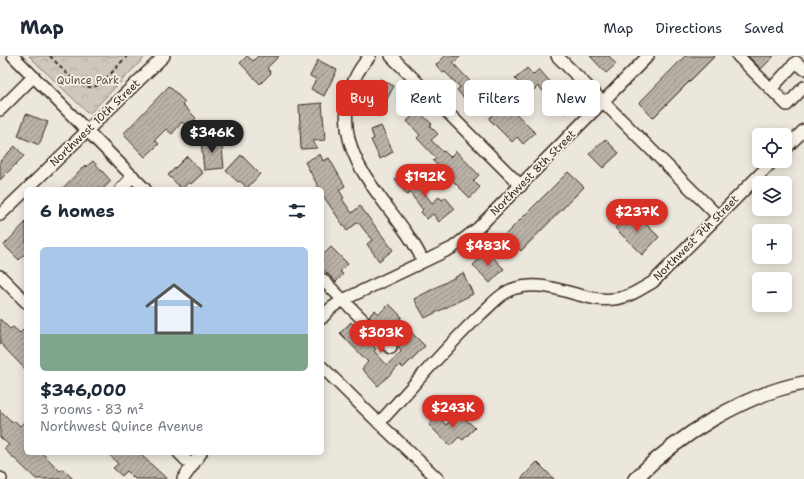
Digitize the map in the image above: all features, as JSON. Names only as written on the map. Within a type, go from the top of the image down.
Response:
[{"type":"main road","points":[[635,479],[687,436],[735,408],[764,395],[804,383]]},
{"type":"street","points":[[13,56],[143,187]]},
{"type":"street","name":"Northwest 10th Street","points":[[29,187],[164,56]]},
{"type":"street","points":[[370,56],[360,67],[348,91],[346,120],[351,150],[365,177],[416,244],[423,261]]},
{"type":"street","points":[[391,56],[521,186]]},
{"type":"street","points":[[558,56],[718,216]]},
{"type":"street","name":"Northwest 8th Street","points":[[324,316],[331,308],[343,300],[452,248],[478,228],[648,56]]},
{"type":"street","points":[[738,56],[787,105],[804,87]]},
{"type":"street","points":[[771,89],[796,62],[804,69]]},
{"type":"street","points":[[0,110],[33,77]]},
{"type":"street","points":[[792,142],[804,130]]},
{"type":"street","name":"Northwest 7th Street","points":[[379,423],[460,334],[497,300],[515,288],[537,285],[562,289],[591,298],[615,299],[636,292],[653,282],[766,168]]},
{"type":"street","points":[[123,187],[132,176]]},
{"type":"street","name":"Northwest 10th Street","points":[[0,215],[24,192]]},
{"type":"street","points":[[0,276],[24,300]]},
{"type":"street","points":[[324,281],[391,348]]},
{"type":"street","points":[[324,369],[438,479]]},
{"type":"street","points":[[181,455],[192,466]]},
{"type":"street","points":[[183,479],[200,455]]},
{"type":"path","points":[[50,56],[80,85],[89,88],[97,86],[127,56]]},
{"type":"green space","name":"Quince Park","points":[[29,56],[146,56],[89,114]]},
{"type":"building","points":[[247,56],[253,61],[258,56],[279,56],[267,68],[271,73],[260,84],[240,63]]},
{"type":"building","points":[[445,56],[461,56],[453,63],[469,80],[464,80],[464,98],[457,90],[460,87],[456,83],[456,80],[453,80],[445,72],[443,73],[436,65]]},
{"type":"building","points":[[590,56],[609,56],[616,64],[606,73]]},
{"type":"building","points":[[685,56],[715,56],[653,118],[639,103]]},
{"type":"building","points":[[748,56],[774,56],[761,69]]},
{"type":"building","points":[[318,60],[337,70],[324,96],[311,89],[316,79],[310,76]]},
{"type":"building","points":[[527,68],[533,75],[539,69],[548,80],[542,80],[542,90],[538,86],[534,90],[534,80],[515,79]]},
{"type":"building","points":[[388,83],[394,86],[388,97]]},
{"type":"building","points":[[169,86],[185,102],[182,104],[196,118],[187,127],[182,122],[172,134],[166,129],[155,140],[159,144],[145,157],[123,134]]},
{"type":"building","points":[[322,103],[325,140],[313,141],[317,148],[301,149],[299,105]]},
{"type":"building","points":[[26,114],[48,122],[39,145],[18,136]]},
{"type":"building","points":[[412,116],[423,116],[432,124],[430,126],[438,134],[431,140],[450,157],[456,151],[479,175],[473,181],[480,187],[470,198],[433,161],[436,158],[417,138],[420,135],[407,121]]},
{"type":"building","points":[[491,116],[518,116],[535,133],[523,144],[517,137],[512,142],[489,119]]},
{"type":"building","points":[[381,126],[393,152],[380,159],[371,140],[374,139],[371,130]]},
{"type":"building","points":[[221,138],[224,168],[204,170],[201,140]]},
{"type":"building","points":[[605,139],[619,153],[603,168],[589,154]]},
{"type":"building","points":[[15,146],[24,156],[0,180],[0,161]]},
{"type":"building","points":[[320,154],[323,161],[329,158],[345,186],[339,190],[344,198],[342,199],[352,213],[360,206],[393,250],[379,261],[367,244],[372,240],[358,222],[347,231],[324,197],[324,187],[318,187],[305,162]]},
{"type":"building","points":[[241,155],[260,174],[248,187],[246,187],[226,171]]},
{"type":"building","points":[[187,156],[203,173],[191,184],[189,182],[184,187],[180,187],[168,175]]},
{"type":"building","points":[[93,161],[111,181],[105,187],[64,187],[85,165],[86,167]]},
{"type":"building","points":[[407,170],[432,203],[439,197],[442,200],[445,197],[455,209],[439,222],[433,214],[427,219],[421,212],[423,210],[410,193],[407,195],[395,179]]},
{"type":"building","points":[[568,172],[584,187],[521,251],[505,235]]},
{"type":"building","points":[[633,211],[659,237],[642,255],[615,228]]},
{"type":"building","points":[[24,224],[24,255],[19,260],[4,245]]},
{"type":"building","points":[[331,247],[348,264],[340,272],[343,274],[336,282],[324,270],[324,254]]},
{"type":"building","points":[[487,251],[504,269],[490,283],[473,265]]},
{"type":"building","points":[[463,273],[473,294],[425,318],[414,299]]},
{"type":"building","points":[[389,304],[402,317],[385,332],[369,316],[375,310],[379,314]]},
{"type":"building","points":[[0,319],[10,329],[13,327],[20,333],[24,329],[24,368],[0,343]]},
{"type":"building","points":[[351,322],[376,349],[374,351],[387,365],[401,352],[398,346],[411,332],[425,346],[403,368],[400,365],[378,386],[362,369],[368,362],[340,333]]},
{"type":"building","points":[[0,410],[13,423],[15,421],[20,426],[24,422],[24,455],[44,455],[60,471],[63,469],[73,479],[36,479],[4,449],[9,445],[0,437]]},
{"type":"building","points":[[458,412],[475,428],[463,440],[459,437],[450,446],[429,425],[437,416],[446,425]]},
{"type":"building","points":[[110,455],[141,455],[167,479],[135,479],[127,471],[122,476],[113,468],[118,464]]},
{"type":"building","points":[[537,462],[554,479],[521,479]]}]
